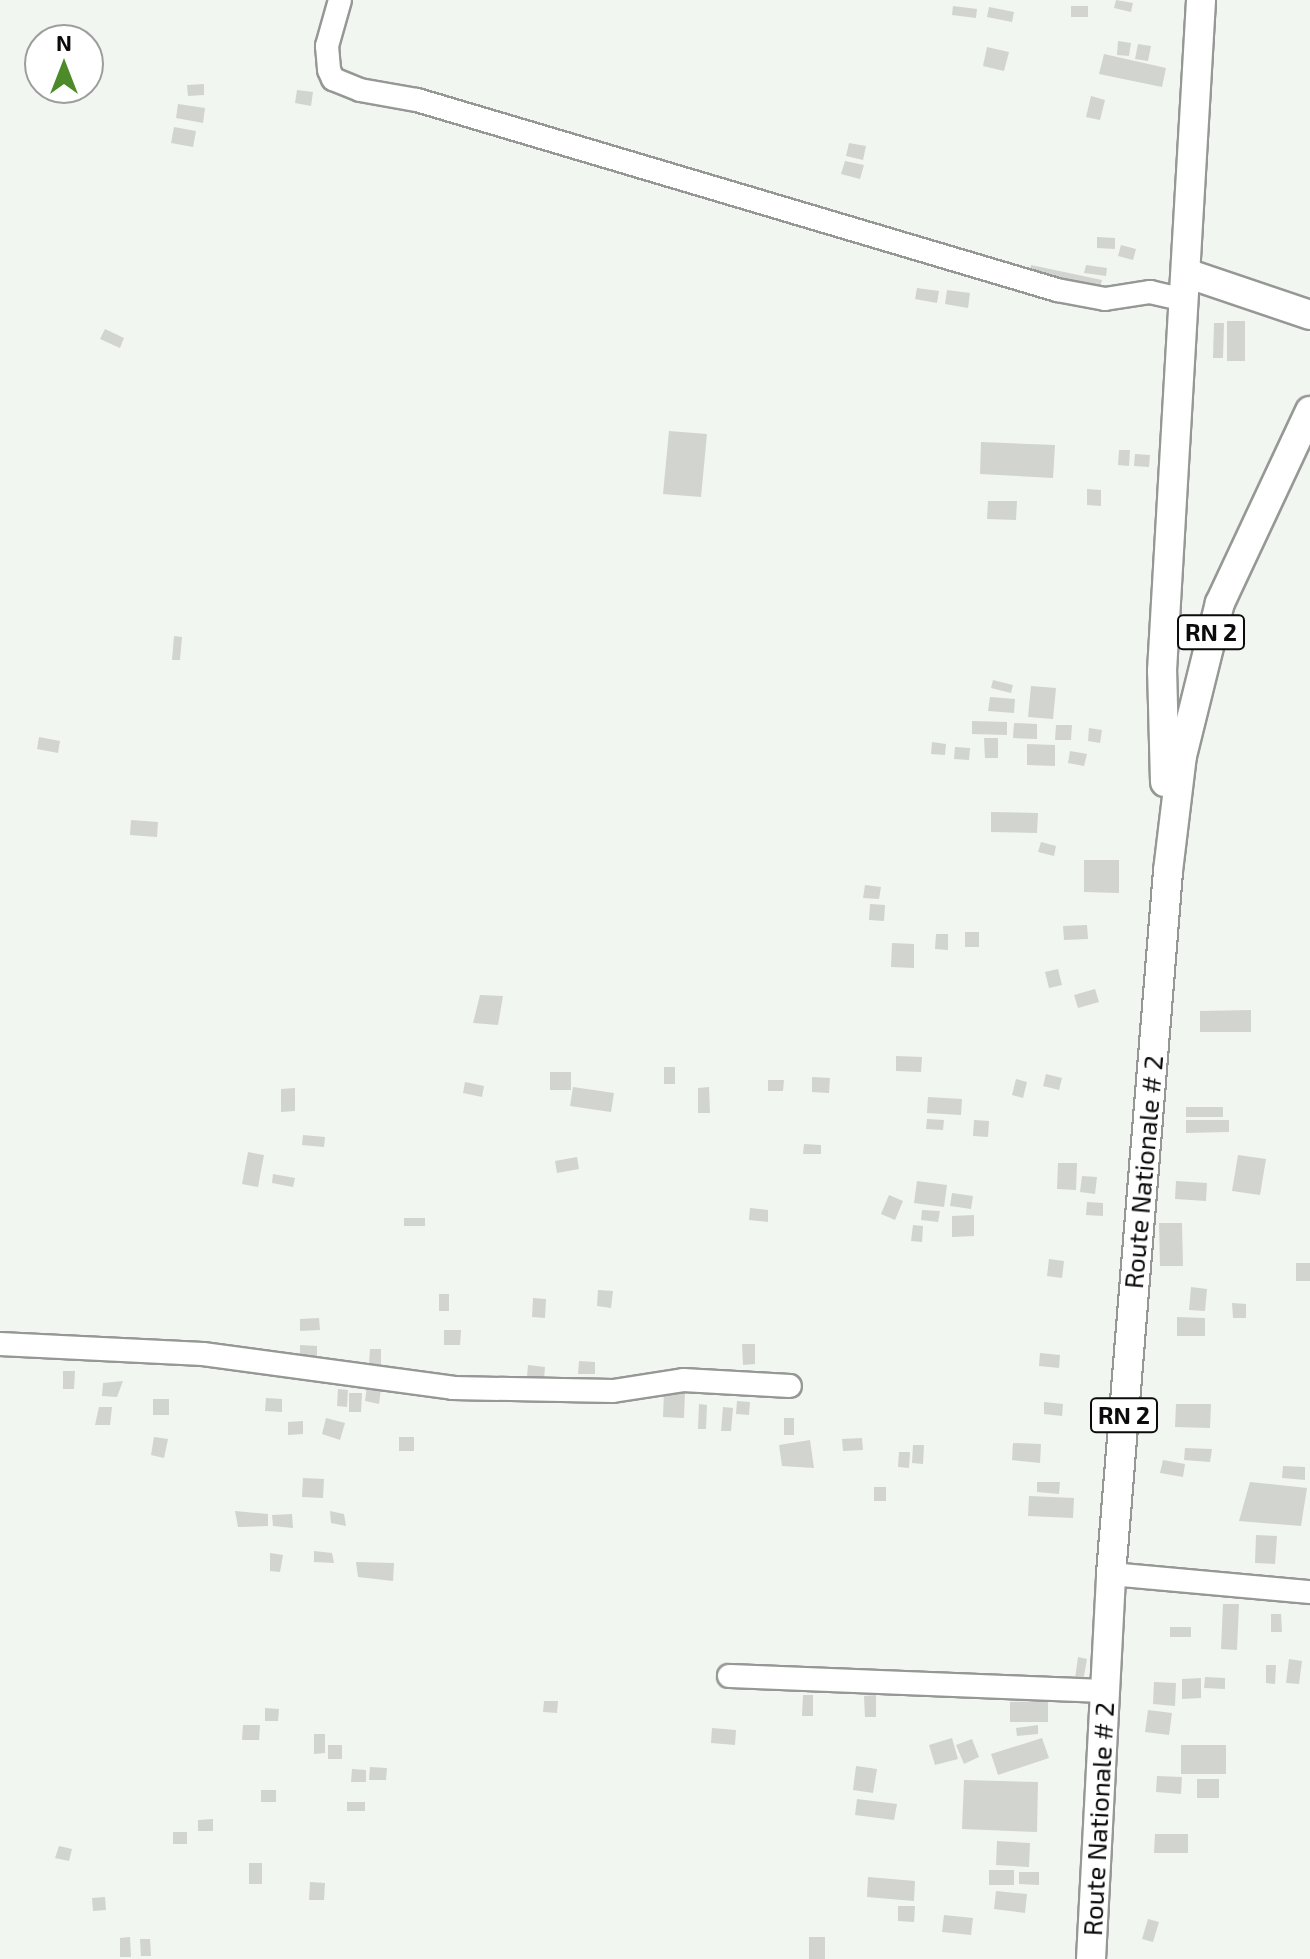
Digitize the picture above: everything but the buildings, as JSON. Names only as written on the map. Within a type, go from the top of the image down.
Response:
[{"type":"main road","points":[[1168,871],[1162,671],[1201,0]]},
{"type":"main road","points":[[1185,287],[1310,315]]},
{"type":"main road","name":"Route Nationale # 2","points":[[1091,1959],[1111,1574],[1168,871],[1182,756],[1202,660],[1244,547],[1310,411]]},
{"type":"street","points":[[340,0],[327,46],[329,70],[333,79],[360,90],[417,100],[1057,290],[1105,299],[1185,287]]},
{"type":"street","points":[[0,1344],[203,1354],[453,1388],[613,1391],[683,1380],[790,1386]]},
{"type":"street","points":[[1111,1574],[1310,1592]]},
{"type":"street","points":[[729,1676],[1105,1691]]}]
